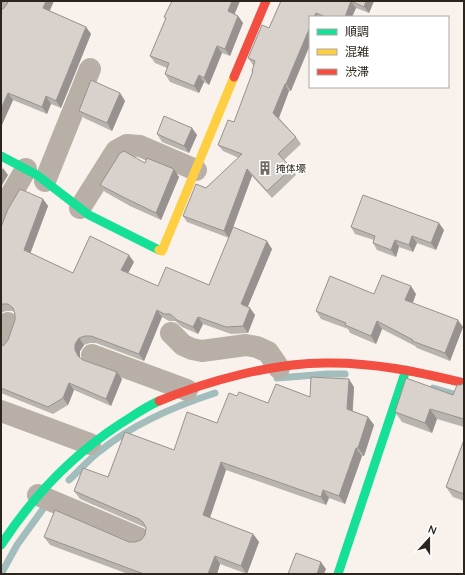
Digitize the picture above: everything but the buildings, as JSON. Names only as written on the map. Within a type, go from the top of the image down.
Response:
[{"type":"street","points":[[1,6],[3,1]]},
{"type":"street","points":[[1,156],[45,181],[89,215],[162,251],[266,1]]},
{"type":"street","points":[[45,181],[90,69]]},
{"type":"street","points":[[80,208],[116,151],[127,145],[140,146],[196,170]]},
{"type":"street","points":[[1,212],[26,169]]},
{"type":"street","points":[[171,334],[183,345],[202,351],[246,344],[257,347],[268,352],[279,368]]},
{"type":"street","points":[[92,355],[187,390]]},
{"type":"street","points":[[1,545],[15,523],[38,495],[90,444],[132,416],[158,402],[187,390],[213,382],[279,368],[319,363],[366,364],[405,373],[421,372],[464,383]]},
{"type":"street","points":[[338,574],[405,373]]},
{"type":"street","points":[[1,411],[90,444]]},
{"type":"street","points":[[38,495],[139,538]]},
{"type":"waterway","points":[[277,378],[345,374]]},
{"type":"waterway","points":[[433,388],[464,397]]},
{"type":"waterway","points":[[69,480],[96,454],[126,432],[170,410],[215,393]]},
{"type":"waterway","points":[[1,574],[17,545],[43,509]]},
{"type":"traffic: fast","points":[[1,156],[37,175],[89,215],[159,250]]},
{"type":"traffic: fast","points":[[338,574],[406,370]]},
{"type":"traffic: fast","points":[[1,545],[26,510],[69,463],[102,436],[159,401]]},
{"type":"traffic: slow","points":[[159,250],[162,251],[234,77]]},
{"type":"traffic: jam","points":[[234,77],[266,1]]},
{"type":"traffic: jam","points":[[159,401],[240,374],[284,366],[305,364],[343,363],[378,366],[430,375],[464,383]]},
{"type":"place","name":"掩体壕","points":[[265,168]]}]
